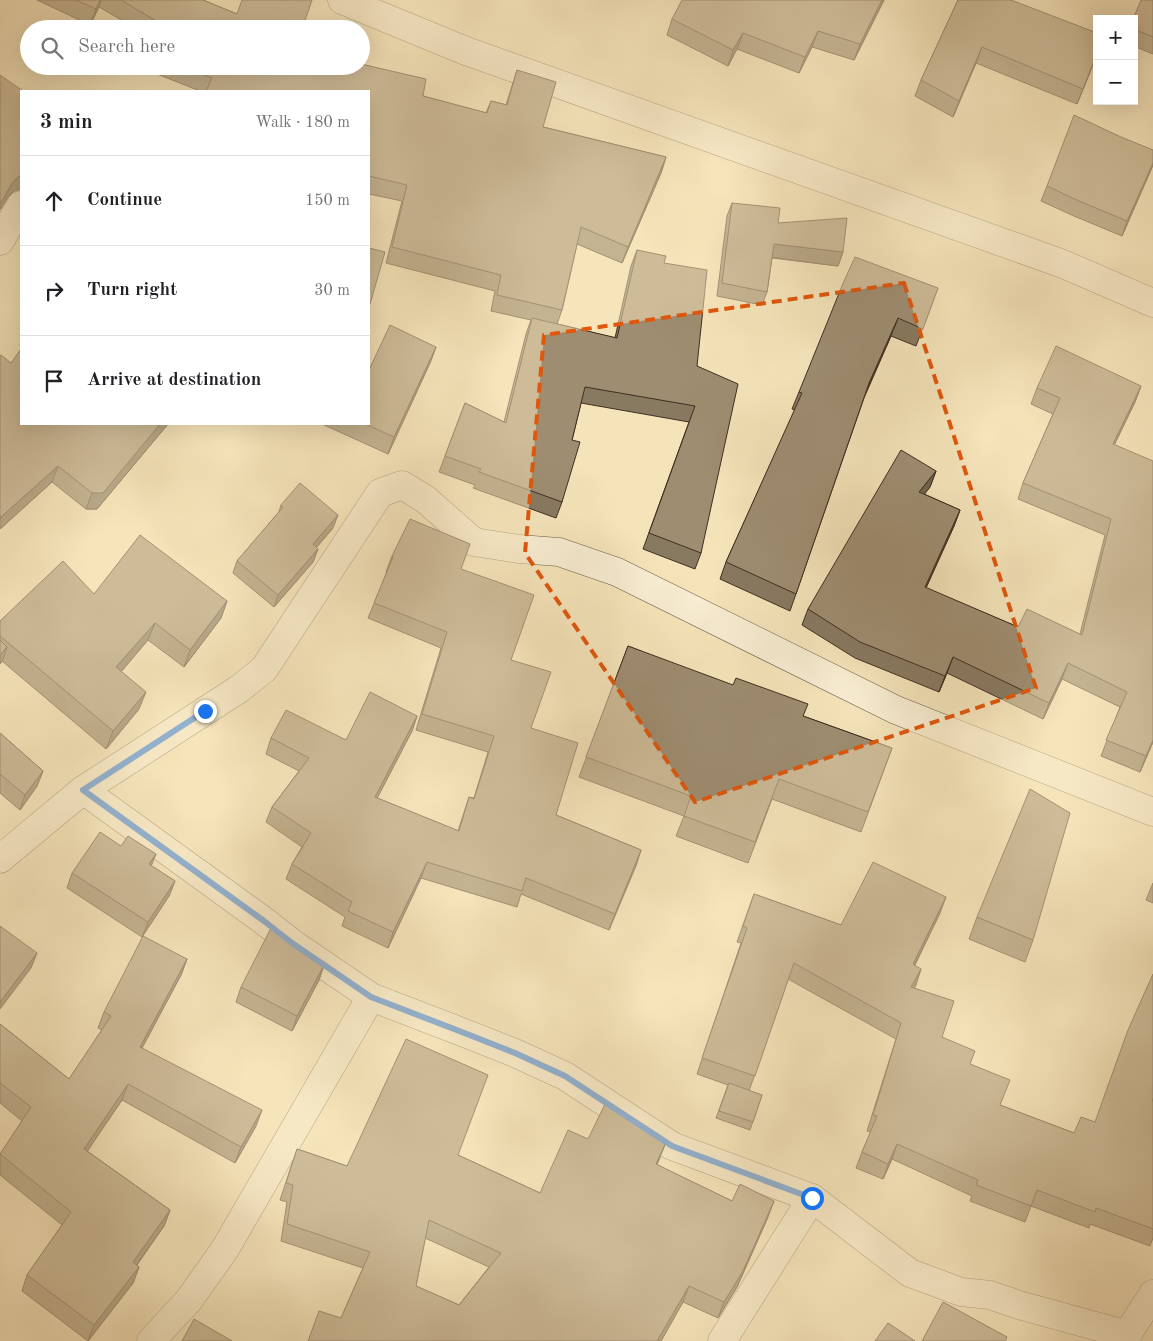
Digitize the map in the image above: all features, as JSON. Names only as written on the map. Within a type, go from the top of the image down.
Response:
[{"type":"street","points":[[342,0],[466,51],[1063,264],[1153,303]]},
{"type":"street","points":[[0,241],[20,207]]},
{"type":"street","points":[[0,859],[83,790],[240,689],[264,669],[380,493],[402,485],[425,500],[474,542],[519,549],[559,552],[617,572],[896,710],[1153,812]]},
{"type":"street","points":[[83,790],[292,943],[371,997],[515,1053],[565,1076],[672,1146],[812,1198],[910,1273],[961,1292],[990,1296],[1125,1338],[1153,1294]]},
{"type":"street","points":[[151,1341],[189,1300],[225,1249],[371,997]]},
{"type":"street","points":[[722,1341],[812,1198]]},
{"type":"highlighted area","points":[[904,283],[1036,688],[695,802],[525,553],[544,335]]},
{"type":"building","points":[[76,0],[100,0],[96,9]]},
{"type":"building","points":[[121,0],[203,0],[237,14],[242,0],[312,0],[305,20],[155,20]]},
{"type":"building","points":[[682,0],[882,0],[860,44],[818,31],[805,57],[743,33],[733,50],[672,19]]},
{"type":"building","points":[[958,0],[1011,0],[1093,31],[1093,63],[1083,89],[982,47],[959,101],[921,80]]},
{"type":"building","points":[[1141,0],[1153,0],[1153,37],[1138,31],[1138,15],[1135,15]]},
{"type":"building","points":[[370,66],[426,79],[423,96],[487,113],[491,101],[507,105],[517,70],[556,82],[543,127],[666,157],[628,247],[581,227],[562,310],[497,295],[501,275],[392,247],[407,185],[370,176],[370,90],[206,90],[212,78],[205,75],[370,75]]},
{"type":"building","points":[[0,75],[22,90],[20,90],[20,176],[13,182],[0,204]]},
{"type":"building","points":[[1074,115],[1153,150],[1153,163],[1127,221],[1047,186]]},
{"type":"building","points":[[732,203],[780,208],[778,223],[847,218],[843,252],[774,244],[767,292],[722,283]]},
{"type":"building","points":[[370,248],[385,252],[370,304]]},
{"type":"building","points":[[637,250],[666,256],[664,263],[707,270],[697,366],[738,384],[701,553],[649,533],[695,406],[585,387],[572,440],[580,442],[562,502],[479,472],[481,469],[445,456],[465,403],[506,423],[532,318],[617,338]]},
{"type":"building","points":[[855,257],[938,288],[923,329],[898,318],[869,383],[796,594],[726,562],[802,393],[799,392]]},
{"type":"building","points":[[390,325],[436,347],[394,437],[367,425],[370,425],[370,368]]},
{"type":"building","points":[[1056,346],[1141,386],[1113,444],[1153,461],[1153,740],[1146,756],[1106,740],[1127,692],[1068,663],[1049,703],[953,657],[945,676],[860,642],[808,609],[901,450],[936,471],[919,492],[960,510],[925,587],[1018,627],[1027,609],[1082,635],[1111,519],[1023,483],[1060,398],[1037,388]]},
{"type":"building","points":[[20,350],[20,425],[159,425],[103,493],[92,493],[58,466],[1,517],[0,356],[11,363]]},
{"type":"building","points":[[300,483],[338,515],[313,544],[318,549],[278,595],[237,561],[283,507],[281,505]]},
{"type":"building","points":[[410,519],[470,544],[461,569],[534,595],[511,660],[551,672],[531,728],[578,743],[556,815],[641,850],[615,914],[526,878],[522,891],[427,862],[393,932],[348,911],[352,902],[292,864],[311,833],[272,807],[309,758],[271,738],[286,710],[346,740],[370,692],[417,716],[375,797],[459,831],[469,797],[474,799],[494,736],[422,714],[447,632],[374,603],[392,556]]},
{"type":"building","points":[[140,535],[227,601],[190,650],[155,623],[116,667],[146,692],[113,731],[0,636],[0,621],[63,561],[94,594]]},
{"type":"building","points":[[0,640],[7,647],[0,655]]},
{"type":"building","points":[[628,646],[733,685],[736,678],[808,704],[803,716],[892,748],[868,812],[779,779],[755,842],[684,816],[691,796],[586,757]]},
{"type":"building","points":[[0,733],[43,771],[25,795],[0,774]]},
{"type":"building","points":[[1030,789],[1070,813],[1033,940],[977,917]]},
{"type":"building","points":[[100,832],[121,846],[128,836],[156,854],[149,864],[175,881],[148,922],[72,873]]},
{"type":"building","points":[[873,862],[946,897],[913,964],[921,969],[911,987],[954,1001],[942,1037],[975,1051],[970,1064],[1010,1080],[1000,1105],[1074,1133],[1081,1117],[1095,1122],[1128,1030],[1153,974],[1153,1229],[1096,1208],[1095,1212],[1037,1190],[1031,1206],[976,1185],[978,1180],[897,1144],[888,1164],[862,1152],[877,1116],[873,1115],[901,1023],[794,963],[755,1076],[702,1058],[747,928],[743,926],[754,894],[841,925]]},
{"type":"building","points":[[0,926],[37,953],[0,1002]]},
{"type":"building","points":[[271,928],[324,965],[297,1016],[241,987]]},
{"type":"building","points":[[143,936],[187,959],[140,1047],[262,1110],[241,1147],[128,1084],[84,1149],[170,1210],[133,1262],[139,1267],[94,1325],[27,1275],[71,1212],[0,1154],[31,1107],[0,1083],[0,1024],[69,1079],[111,1016],[104,1012]]},
{"type":"building","points":[[406,1039],[488,1075],[458,1155],[540,1193],[568,1130],[588,1139],[606,1102],[667,1140],[656,1164],[732,1201],[740,1184],[774,1201],[743,1271],[724,1302],[689,1286],[657,1341],[308,1341],[319,1311],[341,1318],[370,1252],[287,1224],[293,1185],[286,1183],[297,1149],[347,1166]],"holes":[[[429,1220],[501,1253],[459,1305],[416,1286]]]},
{"type":"building","points":[[729,1083],[762,1095],[753,1122],[719,1111]]},
{"type":"building","points":[[943,1302],[1007,1337],[1005,1341],[922,1341]]},
{"type":"building","points":[[194,1319],[232,1341],[182,1341]]},
{"type":"building","points":[[888,1323],[915,1341],[875,1341]]},
{"type":"route","points":[[205,711],[83,790],[292,943],[371,997],[515,1053],[565,1076],[672,1146],[812,1198]]}]
